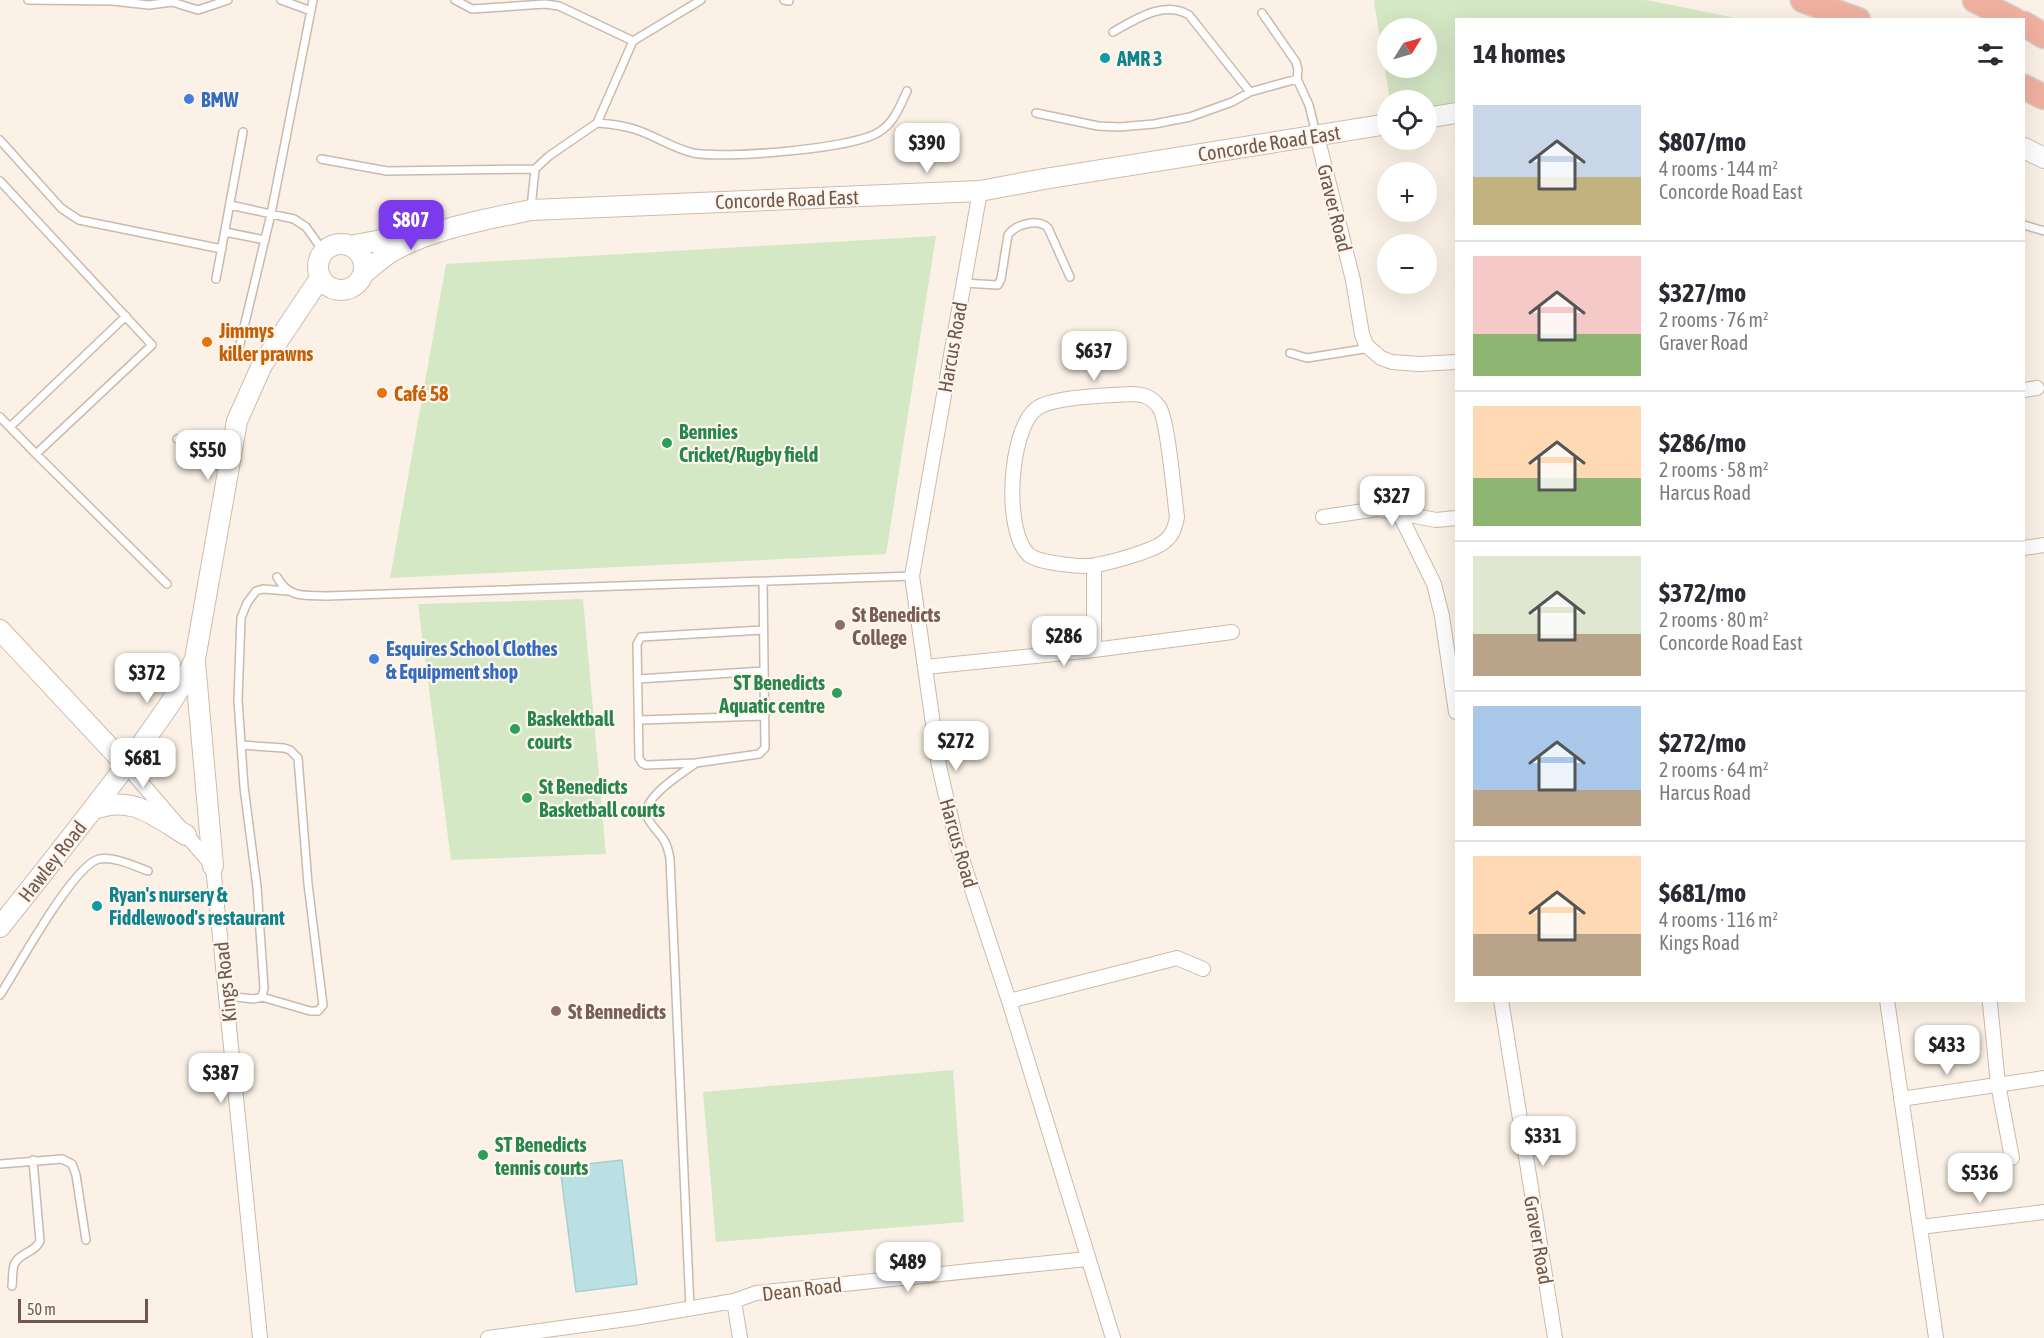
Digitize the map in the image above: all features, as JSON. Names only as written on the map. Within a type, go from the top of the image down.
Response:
[{"type":"highway","points":[[1803,0],[1852,18]]},
{"type":"highway","points":[[1976,0],[2010,18]]},
{"type":"highway","points":[[2025,25],[2044,36]]},
{"type":"highway","points":[[2025,88],[2044,97]]},
{"type":"main road","points":[[1437,116],[1455,112]]},
{"type":"main road","name":"Concorde Road East","points":[[363,274],[392,252],[470,222],[531,210],[980,191],[1377,126]]},
{"type":"main road","points":[[2025,149],[2044,159]]},
{"type":"main road","name":"Concorde Road East","points":[[350,246],[387,239],[431,225],[470,222]]},
{"type":"main road","points":[[286,327],[317,303],[355,286],[363,274],[361,254],[350,246],[336,244],[324,252],[318,266],[320,278],[327,285],[342,290]]},
{"type":"main road","points":[[213,866],[195,659],[237,421],[262,365],[320,278]]},
{"type":"main road","points":[[0,630],[126,765],[175,697],[195,659]]},
{"type":"main road","name":"Hawley Road","points":[[0,927],[126,765]]},
{"type":"main road","points":[[92,810],[106,804],[129,804],[149,812],[186,835]]},
{"type":"street","name":"Graver Road","points":[[1317,136],[1353,280],[1362,334],[1370,348]]},
{"type":"street","name":"Harcus Road","points":[[980,191],[912,576],[939,766],[957,844],[1009,1001],[1113,1338]]},
{"type":"street","points":[[1370,348],[1381,358],[1392,362],[1419,364],[1455,362]]},
{"type":"street","points":[[1143,394],[1159,406],[1163,415],[1177,517],[1175,528],[1170,537],[1155,548],[1094,566],[1040,561],[1031,557],[1022,548],[1014,520],[1012,489],[1014,468],[1023,430],[1028,418],[1036,409],[1053,401],[1143,394]]},
{"type":"street","points":[[1323,517],[1378,509],[1436,520],[1455,518]]},
{"type":"street","points":[[1399,513],[1434,584],[1442,616],[1455,705]]},
{"type":"street","points":[[2025,548],[2044,545]]},
{"type":"street","points":[[1094,566],[1094,650]]},
{"type":"street","points":[[925,667],[1094,650],[1232,632]]},
{"type":"street","points":[[126,765],[213,866]]},
{"type":"street","name":"Kings Road","points":[[213,866],[260,1338]]},
{"type":"street","points":[[1009,1001],[1176,958],[1203,969]]},
{"type":"street","name":"Graver Road","points":[[1501,1002],[1555,1338]]},
{"type":"street","points":[[1887,1002],[1936,1338]]},
{"type":"street","points":[[1990,1003],[1998,1084],[2012,1158]]},
{"type":"street","points":[[1901,1099],[2044,1078]]},
{"type":"street","points":[[1920,1227],[2044,1212]]},
{"type":"street","name":"Dean Road","points":[[740,1338],[734,1301],[767,1291],[1087,1259]]},
{"type":"street","points":[[488,1338],[634,1318],[734,1301]]},
{"type":"lane","points":[[28,0],[112,1],[148,5],[172,2],[198,10],[228,0]]},
{"type":"lane","points":[[281,0],[311,11]]},
{"type":"lane","points":[[239,348],[266,240],[313,0]]},
{"type":"lane","points":[[455,0],[472,9],[545,4],[559,6],[633,40]]},
{"type":"lane","points":[[531,210],[535,169],[549,156],[597,123],[633,40],[701,0]]},
{"type":"lane","points":[[1113,32],[1158,9],[1167,8],[1184,12],[1190,15],[1250,92]]},
{"type":"lane","points":[[1262,13],[1296,62],[1297,79],[1309,105],[1317,136]]},
{"type":"lane","points":[[1036,113],[1098,126],[1154,124],[1198,114],[1232,102],[1250,92],[1297,79]]},
{"type":"lane","points":[[597,123],[629,127],[674,147],[712,156],[831,146],[859,140],[879,132],[896,114],[907,91]]},
{"type":"lane","points":[[216,279],[243,132]]},
{"type":"lane","points":[[0,140],[61,208],[79,220],[222,249]]},
{"type":"lane","points":[[321,159],[364,168],[396,171],[535,169]]},
{"type":"lane","points":[[0,181],[152,345],[36,454]]},
{"type":"lane","points":[[230,205],[294,219],[306,227],[324,252]]},
{"type":"lane","points":[[963,283],[998,285],[1011,230],[1037,222],[1048,228],[1070,277]]},
{"type":"lane","points":[[2025,225],[2044,231]]},
{"type":"lane","points":[[225,232],[266,240]]},
{"type":"lane","points":[[10,428],[126,316]]},
{"type":"lane","points":[[1290,353],[1307,358],[1370,348]]},
{"type":"lane","points":[[0,417],[167,584]]},
{"type":"lane","points":[[177,439],[212,463],[229,470]]},
{"type":"lane","points":[[262,997],[264,988],[261,939],[238,700],[241,618],[247,603],[256,591],[263,589],[288,591],[297,595],[327,596],[397,595],[912,576]]},
{"type":"lane","points":[[277,577],[288,591]]},
{"type":"lane","points":[[763,581],[764,630],[765,748],[762,753],[696,763],[646,765],[642,763],[639,758],[637,644],[641,637],[764,630]]},
{"type":"lane","points":[[638,679],[764,671]]},
{"type":"lane","points":[[640,720],[765,716]]},
{"type":"lane","points":[[226,996],[254,999],[262,997],[310,1011],[318,1011],[323,1005],[308,884],[298,758],[290,750],[284,748],[241,744]]},
{"type":"lane","points":[[690,1308],[670,859],[668,845],[645,812],[654,796],[696,763]]},
{"type":"lane","points":[[0,995],[71,882],[89,864],[99,859],[110,859],[148,871]]},
{"type":"lane","points":[[0,1164],[33,1160],[62,1160],[72,1164],[76,1175],[86,1240]]},
{"type":"lane","points":[[12,1286],[13,1265],[38,1247],[40,1241],[33,1160]]},
{"type":"green space","points":[[1375,0],[1647,0],[1735,18],[1455,18],[1455,115],[1437,119],[1437,90],[1388,90],[1386,78],[1437,78],[1437,18],[1377,18],[1377,20]]},
{"type":"green space","points":[[936,236],[886,554],[390,578],[446,264]]},
{"type":"green space","name":"Baskektball courts","points":[[583,599],[606,854],[451,860],[418,604]]},
{"type":"green space","points":[[953,1070],[964,1222],[716,1242],[703,1092]]},
{"type":"water","points":[[622,1160],[637,1284],[576,1292],[560,1167]]},
{"type":"place","name":"AMR 3","points":[[1105,58]]},
{"type":"place","name":"BMW","points":[[189,99]]},
{"type":"place","name":"Jimmys killer prawns","points":[[207,342]]},
{"type":"place","name":"Café 58","points":[[382,393]]},
{"type":"place","name":"Bennies Cricket/Rugby field","points":[[667,443]]},
{"type":"place","name":"St Benedicts College","points":[[840,625]]},
{"type":"place","name":"Esquires School Clothes & Equipment shop","points":[[374,659]]},
{"type":"place","name":"ST Benedicts Aquatic centre","points":[[837,693]]},
{"type":"place","name":"Baskektball courts","points":[[515,729]]},
{"type":"place","name":"St Benedicts Basketball courts","points":[[527,798]]},
{"type":"place","name":"Ryan's nursery & Fiddlewood's restaurant","points":[[97,906]]},
{"type":"place","name":"St Bennedicts","points":[[556,1011]]},
{"type":"place","name":"ST Benedicts tennis courts","points":[[483,1155]]}]
